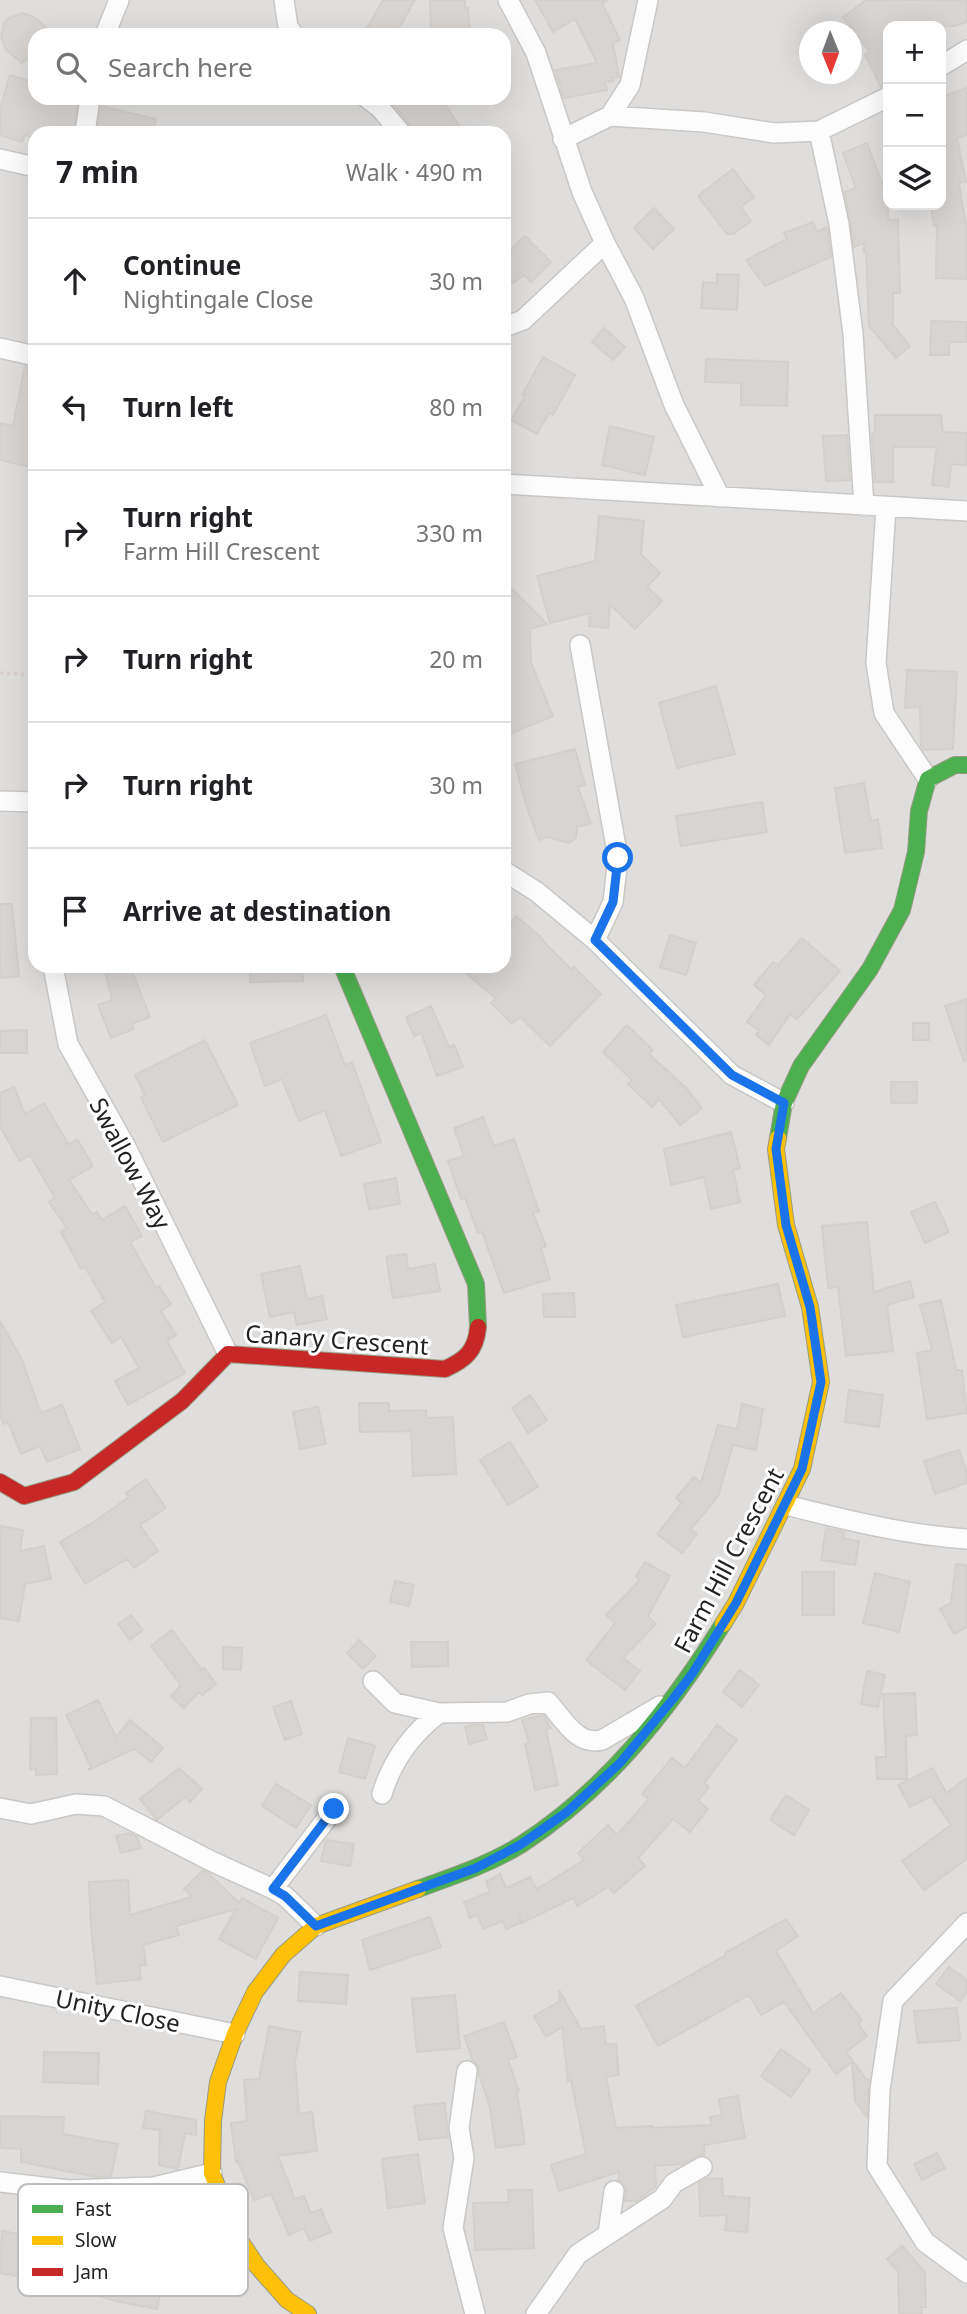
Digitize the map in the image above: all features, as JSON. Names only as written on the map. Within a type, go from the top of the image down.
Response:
[{"type":"street","points":[[108,28],[119,0]]},
{"type":"street","points":[[284,0],[289,28]]},
{"type":"street","points":[[508,0],[536,53],[582,192],[634,298],[674,405],[720,497]]},
{"type":"street","points":[[610,117],[630,85],[648,0]]},
{"type":"street","points":[[946,63],[967,50]]},
{"type":"street","points":[[563,139],[610,117],[704,122],[774,133],[819,131],[883,99]]},
{"type":"street","points":[[86,126],[89,105]]},
{"type":"street","points":[[376,105],[395,126]]},
{"type":"street","points":[[819,131],[839,224],[853,334],[864,506]]},
{"type":"street","points":[[0,159],[28,165]]},
{"type":"street","points":[[511,324],[523,320],[605,243]]},
{"type":"street","points":[[0,348],[28,354]]},
{"type":"street","points":[[511,484],[967,511]]},
{"type":"street","points":[[886,507],[876,663],[884,713],[928,779],[955,765],[967,765]]},
{"type":"street","points":[[580,645],[618,858],[613,902],[595,940]]},
{"type":"street","name":"Farm Hill Crescent","points":[[216,2184],[212,2174],[213,2121],[218,2082],[235,2034],[255,1992],[283,1955],[316,1926],[476,1868],[520,1845],[567,1812],[620,1763],[692,1674],[736,1603],[786,1505],[802,1469],[821,1382],[810,1307],[786,1225],[776,1149],[784,1103],[800,1066],[870,969],[902,909],[916,852],[919,811],[928,779]]},
{"type":"street","points":[[0,801],[28,802]]},
{"type":"street","points":[[511,875],[537,892],[595,940],[732,1075],[784,1103]]},
{"type":"street","name":"Swallow Way","points":[[54,973],[68,1044],[127,1149],[228,1354]]},
{"type":"street","name":"Canary Crescent","points":[[0,1482],[24,1496],[74,1482],[182,1401],[228,1354],[445,1369],[467,1359],[478,1334],[476,1284],[345,973]]},
{"type":"street","points":[[786,1505],[861,1524],[936,1537],[967,1539]]},
{"type":"street","points":[[373,1681],[395,1703],[439,1713],[507,1712],[529,1704],[548,1702],[582,1740],[592,1742],[602,1740],[673,1699]]},
{"type":"street","points":[[382,1794],[386,1781],[410,1739],[439,1713]]},
{"type":"street","points":[[0,1808],[31,1815],[76,1804],[104,1806],[211,1861],[273,1889],[285,1896],[316,1926]]},
{"type":"street","points":[[273,1889],[334,1809]]},
{"type":"street","points":[[967,1923],[893,2001],[880,2090],[877,2166],[925,2242],[967,2273]]},
{"type":"street","name":"Unity Close","points":[[0,1986],[235,2034]]},
{"type":"street","points":[[467,2071],[459,2128],[464,2158],[453,2228],[475,2314]]},
{"type":"street","points":[[536,2314],[578,2254],[662,2199],[674,2183],[702,2167]]},
{"type":"street","points":[[167,2184],[212,2174]]},
{"type":"street","points":[[0,2182],[18,2184]]},
{"type":"street","points":[[608,2234],[614,2191]]},
{"type":"street","name":"Farm Hill Crescent","points":[[248,2252],[287,2300],[308,2314]]},
{"type":"path","points":[[0,673],[28,674]]},
{"type":"shaded area","points":[[0,0],[967,0],[967,2314],[0,2314]]},
{"type":"building","points":[[383,0],[415,0],[399,28],[367,28]]},
{"type":"building","points":[[430,0],[465,0],[470,28],[431,28]]},
{"type":"building","points":[[535,0],[608,0],[602,3],[620,40],[613,43],[619,77],[605,82],[607,90],[564,98],[555,70],[597,63],[575,19],[553,32]]},
{"type":"building","points":[[866,0],[967,0],[967,22],[954,26],[946,26],[946,21],[883,21],[881,87],[865,55],[870,52],[862,42],[862,21],[846,21],[843,17]]},
{"type":"building","points":[[23,13],[36,18],[46,28],[28,28],[28,58],[22,63],[6,50],[1,37],[4,23]]},
{"type":"building","points":[[10,75],[28,80],[28,105],[77,105],[74,126],[28,126],[28,136],[25,135],[22,142],[0,135],[0,109]]},
{"type":"building","points":[[967,88],[967,135],[957,138],[966,182],[959,183],[967,231],[967,279],[936,278],[937,226],[934,226],[932,210],[946,210],[946,95]]},
{"type":"building","points":[[394,105],[446,105],[459,126],[410,126]]},
{"type":"building","points":[[101,106],[156,119],[154,126],[98,126]]},
{"type":"building","points":[[867,143],[883,185],[883,210],[888,210],[888,220],[898,220],[900,293],[893,293],[893,325],[910,346],[896,358],[869,326],[866,252],[864,243],[854,247],[845,192],[856,188],[843,153]]},
{"type":"building","points":[[733,169],[754,197],[741,207],[751,221],[733,234],[727,234],[698,196]]},
{"type":"building","points":[[654,208],[674,229],[653,249],[634,228]]},
{"type":"building","points":[[813,222],[817,232],[827,227],[831,257],[765,286],[746,260],[787,239],[784,233]]},
{"type":"building","points":[[525,236],[551,262],[531,282],[524,275],[511,284],[511,249]]},
{"type":"building","points":[[717,274],[739,275],[737,310],[701,308],[703,282],[717,283]]},
{"type":"building","points":[[931,321],[967,322],[967,342],[949,342],[949,355],[930,355]]},
{"type":"building","points":[[604,328],[625,347],[613,360],[592,342]]},
{"type":"building","points":[[543,357],[575,375],[553,415],[549,413],[537,434],[511,420]]},
{"type":"building","points":[[706,359],[788,362],[787,406],[741,405],[741,383],[705,382]]},
{"type":"building","points":[[25,366],[28,367],[28,466],[0,460],[0,423],[13,426]]},
{"type":"building","points":[[875,415],[941,415],[943,432],[967,433],[967,465],[951,464],[949,487],[932,485],[937,447],[893,447],[893,482],[875,482],[872,434],[875,433]]},
{"type":"building","points":[[610,426],[654,437],[645,475],[602,465]]},
{"type":"building","points":[[847,435],[850,480],[826,481],[823,436]]},
{"type":"building","points":[[599,516],[644,521],[641,554],[660,573],[647,587],[662,601],[635,629],[610,604],[608,628],[589,626],[590,613],[550,623],[537,576],[595,561]]},
{"type":"building","points":[[511,588],[547,624],[530,629],[531,663],[553,716],[511,734]]},
{"type":"building","points":[[907,670],[957,672],[953,749],[924,750],[921,746],[920,707],[905,708]]},
{"type":"building","points":[[716,686],[735,754],[677,768],[659,703]]},
{"type":"building","points":[[575,749],[585,785],[578,787],[591,823],[577,827],[576,838],[569,843],[547,837],[539,840],[515,764]]},
{"type":"building","points":[[864,783],[871,821],[878,819],[882,848],[845,853],[835,788]]},
{"type":"building","points":[[762,802],[767,832],[681,846],[676,816]]},
{"type":"building","points":[[0,904],[12,904],[19,976],[0,978]]},
{"type":"building","points":[[516,916],[601,994],[550,1046],[520,1017],[512,1024],[491,1003],[496,998],[466,973],[511,973],[511,922]]},
{"type":"building","points":[[670,935],[696,943],[686,975],[660,967]]},
{"type":"building","points":[[802,938],[840,971],[797,1019],[790,1014],[769,1045],[756,1035],[759,1030],[747,1022],[766,995],[754,985],[773,962],[778,965]]},
{"type":"building","points":[[106,973],[133,973],[150,1017],[132,1024],[134,1029],[111,1038],[98,1005],[112,1000]]},
{"type":"building","points":[[250,973],[303,973],[303,981],[250,982]]},
{"type":"building","points":[[967,999],[967,1060],[964,1061],[945,1006]]},
{"type":"building","points":[[431,1006],[449,1047],[454,1045],[463,1067],[437,1076],[421,1033],[414,1036],[406,1017]]},
{"type":"building","points":[[326,1015],[345,1065],[352,1062],[381,1142],[341,1156],[325,1110],[299,1121],[282,1079],[265,1086],[250,1043]]},
{"type":"building","points":[[913,1023],[929,1023],[929,1040],[913,1040]]},
{"type":"building","points":[[627,1025],[653,1050],[649,1054],[687,1089],[702,1108],[680,1125],[659,1099],[652,1107],[628,1084],[632,1080],[603,1052]]},
{"type":"building","points":[[27,1030],[27,1053],[0,1053],[0,1031]]},
{"type":"building","points":[[205,1040],[238,1105],[163,1142],[141,1098],[145,1095],[135,1075]]},
{"type":"building","points":[[891,1082],[917,1082],[917,1103],[891,1103]]},
{"type":"building","points":[[14,1087],[25,1114],[44,1103],[69,1145],[77,1139],[93,1166],[69,1180],[92,1214],[97,1212],[102,1220],[125,1206],[142,1236],[130,1242],[156,1288],[159,1286],[171,1304],[161,1311],[176,1335],[167,1341],[185,1373],[128,1405],[115,1381],[139,1368],[121,1337],[112,1343],[91,1311],[105,1302],[85,1267],[81,1269],[61,1232],[67,1228],[49,1202],[55,1198],[30,1155],[20,1161],[0,1127],[0,1093]]},
{"type":"building","points":[[483,1117],[494,1146],[514,1139],[539,1211],[533,1213],[546,1246],[541,1248],[550,1279],[504,1293],[482,1232],[478,1233],[465,1198],[461,1199],[448,1161],[464,1156],[454,1128]]},
{"type":"building","points":[[731,1132],[740,1168],[733,1170],[740,1202],[711,1209],[704,1177],[671,1185],[664,1149]]},
{"type":"building","points":[[396,1178],[400,1204],[369,1209],[364,1184]]},
{"type":"building","points":[[935,1202],[949,1232],[925,1243],[911,1212]]},
{"type":"building","points":[[867,1222],[874,1292],[910,1281],[914,1297],[887,1305],[893,1351],[846,1356],[838,1287],[828,1288],[822,1226]]},
{"type":"building","points":[[406,1254],[408,1269],[435,1264],[440,1291],[393,1298],[386,1257]]},
{"type":"building","points":[[300,1266],[307,1299],[322,1296],[327,1319],[297,1325],[294,1312],[270,1317],[261,1274]]},
{"type":"building","points":[[778,1284],[785,1316],[683,1337],[676,1305]]},
{"type":"building","points":[[574,1293],[575,1317],[544,1317],[543,1294]]},
{"type":"building","points":[[941,1300],[956,1370],[962,1370],[967,1413],[927,1419],[917,1353],[932,1350],[920,1305]]},
{"type":"building","points":[[0,1321],[22,1360],[41,1413],[62,1405],[80,1449],[47,1462],[40,1446],[21,1454],[8,1422],[3,1424],[0,1414]]},
{"type":"building","points":[[849,1390],[883,1395],[879,1427],[845,1422]]},
{"type":"building","points":[[530,1395],[547,1420],[528,1433],[512,1408]]},
{"type":"building","points":[[359,1403],[389,1403],[389,1411],[426,1410],[427,1418],[453,1417],[456,1474],[413,1476],[411,1431],[360,1432]]},
{"type":"building","points":[[742,1404],[763,1409],[756,1450],[733,1445],[718,1496],[691,1529],[697,1534],[682,1553],[657,1534],[682,1503],[676,1498],[694,1477],[701,1483],[718,1425],[737,1429]]},
{"type":"building","points":[[318,1407],[326,1444],[300,1449],[293,1412]]},
{"type":"building","points":[[510,1442],[538,1487],[508,1505],[480,1460]]},
{"type":"building","points":[[959,1450],[967,1473],[967,1483],[935,1494],[924,1461]]},
{"type":"building","points":[[146,1479],[166,1508],[140,1525],[158,1551],[134,1568],[127,1559],[85,1584],[60,1542],[129,1497],[126,1493]]},
{"type":"building","points":[[0,1526],[23,1530],[20,1551],[44,1546],[51,1579],[25,1584],[19,1621],[0,1618]]},
{"type":"building","points":[[826,1528],[844,1532],[843,1538],[859,1541],[855,1565],[821,1560]]},
{"type":"building","points":[[645,1562],[670,1576],[648,1616],[656,1624],[623,1658],[640,1671],[625,1690],[586,1660],[615,1623],[606,1615],[640,1580],[636,1577]]},
{"type":"building","points":[[956,1564],[967,1565],[967,1627],[954,1634],[940,1609],[951,1603]]},
{"type":"building","points":[[802,1572],[834,1572],[834,1615],[802,1615]]},
{"type":"building","points":[[875,1573],[910,1582],[899,1632],[863,1623]]},
{"type":"building","points":[[395,1581],[414,1585],[409,1606],[390,1602]]},
{"type":"building","points":[[131,1615],[143,1630],[130,1640],[118,1624]]},
{"type":"building","points":[[172,1630],[216,1684],[202,1695],[199,1692],[184,1708],[171,1696],[181,1685],[151,1646]]},
{"type":"building","points":[[359,1640],[376,1656],[363,1669],[347,1653]]},
{"type":"building","points":[[411,1642],[448,1642],[448,1666],[412,1667]]},
{"type":"building","points":[[223,1647],[242,1648],[241,1670],[223,1669]]},
{"type":"building","points":[[740,1670],[759,1685],[742,1707],[723,1692]]},
{"type":"building","points":[[867,1671],[885,1675],[878,1707],[861,1704]]},
{"type":"building","points":[[915,1693],[917,1735],[906,1736],[907,1779],[877,1779],[876,1757],[886,1757],[883,1694]]},
{"type":"building","points":[[98,1700],[116,1737],[130,1720],[163,1748],[151,1762],[134,1749],[88,1770],[91,1767],[66,1715]]},
{"type":"building","points":[[291,1701],[302,1734],[285,1740],[273,1707]]},
{"type":"building","points":[[543,1715],[551,1728],[546,1729],[558,1785],[535,1790],[525,1744],[529,1743],[522,1720]]},
{"type":"building","points":[[31,1718],[56,1718],[57,1774],[36,1775],[36,1769],[30,1769]]},
{"type":"building","points":[[483,1725],[487,1739],[469,1744],[465,1727]]},
{"type":"building","points":[[717,1725],[737,1740],[704,1783],[709,1787],[698,1801],[708,1809],[690,1832],[673,1819],[638,1858],[645,1866],[614,1893],[608,1887],[577,1906],[573,1898],[522,1923],[519,1916],[521,1923],[506,1929],[503,1921],[483,1929],[478,1915],[470,1918],[464,1902],[490,1892],[486,1882],[500,1874],[506,1888],[530,1877],[537,1889],[584,1860],[578,1853],[608,1825],[617,1835],[649,1799],[642,1794],[672,1758],[685,1768]]},
{"type":"building","points":[[348,1738],[375,1746],[365,1779],[339,1772]]},
{"type":"building","points":[[179,1768],[202,1789],[190,1802],[185,1797],[157,1820],[140,1799]]},
{"type":"building","points":[[933,1768],[946,1793],[967,1778],[967,1859],[924,1890],[902,1861],[951,1825],[931,1796],[910,1807],[898,1785]]},
{"type":"building","points":[[276,1784],[311,1805],[296,1828],[262,1806]]},
{"type":"building","points":[[786,1795],[809,1810],[794,1835],[770,1820]]},
{"type":"building","points":[[129,1833],[137,1837],[141,1848],[121,1853],[116,1836]]},
{"type":"building","points":[[326,1840],[354,1844],[350,1866],[321,1861]]},
{"type":"building","points":[[203,1870],[239,1903],[242,1898],[278,1918],[256,1959],[219,1939],[236,1909],[176,1926],[179,1935],[143,1945],[146,1965],[139,1966],[141,1979],[97,1984],[89,1882],[128,1880],[130,1915],[192,1897],[184,1889]]},
{"type":"building","points":[[430,1917],[441,1947],[370,1970],[362,1940]]},
{"type":"building","points":[[786,1919],[798,1936],[776,1951],[813,2013],[841,1993],[862,2020],[858,2023],[867,2036],[846,2052],[869,2080],[867,2117],[855,2101],[852,2062],[836,2074],[784,2002],[761,2015],[749,1995],[658,2046],[636,2006]]},
{"type":"building","points":[[949,1967],[967,1980],[967,1992],[960,2001],[936,1984]]},
{"type":"building","points":[[300,1972],[348,1975],[346,2004],[298,2001]]},
{"type":"building","points":[[559,1990],[581,2029],[604,2026],[606,2044],[616,2044],[619,2075],[606,2077],[616,2128],[711,2125],[710,2117],[722,2115],[719,2099],[738,2096],[745,2138],[704,2145],[704,2155],[683,2164],[655,2166],[656,2186],[637,2201],[625,2201],[626,2187],[619,2180],[619,2172],[559,2191],[551,2165],[586,2154],[571,2080],[568,2081],[562,2027],[546,2037],[534,2016],[560,2001]]},
{"type":"building","points":[[455,1995],[460,2048],[417,2052],[412,1999]]},
{"type":"building","points":[[957,2008],[960,2040],[918,2043],[914,2011]]},
{"type":"building","points":[[504,2022],[517,2057],[508,2060],[519,2091],[525,2144],[496,2148],[489,2104],[479,2067],[473,2061],[464,2036]]},
{"type":"building","points":[[269,2026],[301,2032],[295,2061],[299,2114],[312,2112],[317,2151],[278,2156],[295,2199],[304,2196],[311,2213],[321,2209],[331,2232],[310,2241],[304,2228],[289,2235],[271,2194],[254,2200],[238,2161],[236,2162],[231,2123],[247,2121],[244,2080],[259,2079]]},
{"type":"building","points":[[781,2049],[810,2070],[791,2097],[761,2076]]},
{"type":"building","points":[[44,2052],[99,2053],[98,2084],[43,2082]]},
{"type":"building","points":[[445,2103],[448,2137],[419,2140],[414,2106]]},
{"type":"building","points":[[146,2111],[196,2120],[196,2135],[185,2133],[178,2169],[159,2165],[160,2130],[143,2128]]},
{"type":"building","points":[[0,2116],[64,2117],[63,2134],[118,2144],[111,2176],[96,2177],[21,2162],[21,2149],[0,2148]]},
{"type":"building","points":[[937,2153],[945,2168],[922,2180],[914,2164]]},
{"type":"building","points":[[418,2154],[425,2203],[388,2208],[382,2159]]},
{"type":"building","points":[[722,2178],[723,2196],[750,2198],[747,2232],[725,2230],[727,2215],[700,2216],[699,2183],[706,2179]]},
{"type":"building","points":[[508,2190],[532,2190],[534,2248],[475,2250],[473,2203],[509,2202]]},
{"type":"building","points":[[2,2231],[18,2234],[18,2276],[0,2273]]},
{"type":"building","points":[[902,2246],[925,2272],[926,2307],[921,2307],[922,2314],[899,2314],[898,2271],[887,2259]]},
{"type":"building","points":[[100,2296],[159,2296],[157,2309]]},
{"type":"traffic: fast","points":[[778,1138],[784,1103],[801,1066],[870,969],[902,910],[916,852],[919,811],[928,779],[955,765],[967,765]]},
{"type":"traffic: fast","points":[[345,973],[476,1284],[478,1327]]},
{"type":"traffic: fast","points":[[418,1889],[472,1869],[510,1851],[553,1822],[582,1798],[609,1773],[659,1716],[723,1624]]},
{"type":"traffic: slow","points":[[723,1624],[802,1469],[821,1382],[810,1307],[786,1225],[776,1149],[778,1138]]},
{"type":"traffic: slow","points":[[216,2184],[212,2173],[213,2121],[218,2082],[235,2034],[255,1992],[283,1955],[316,1926],[418,1889]]},
{"type":"traffic: slow","points":[[248,2252],[287,2300],[308,2314]]},
{"type":"traffic: jam","points":[[0,1482],[24,1496],[74,1482],[182,1401],[228,1354],[445,1369],[468,1354],[475,1342],[478,1327]]},
{"type":"route","points":[[334,1809],[273,1889],[285,1896],[316,1926],[476,1868],[520,1845],[567,1812],[620,1763],[692,1674],[736,1603],[802,1469],[821,1382],[810,1307],[786,1225],[776,1149],[784,1103],[732,1075],[595,940],[613,902],[618,858]]}]
